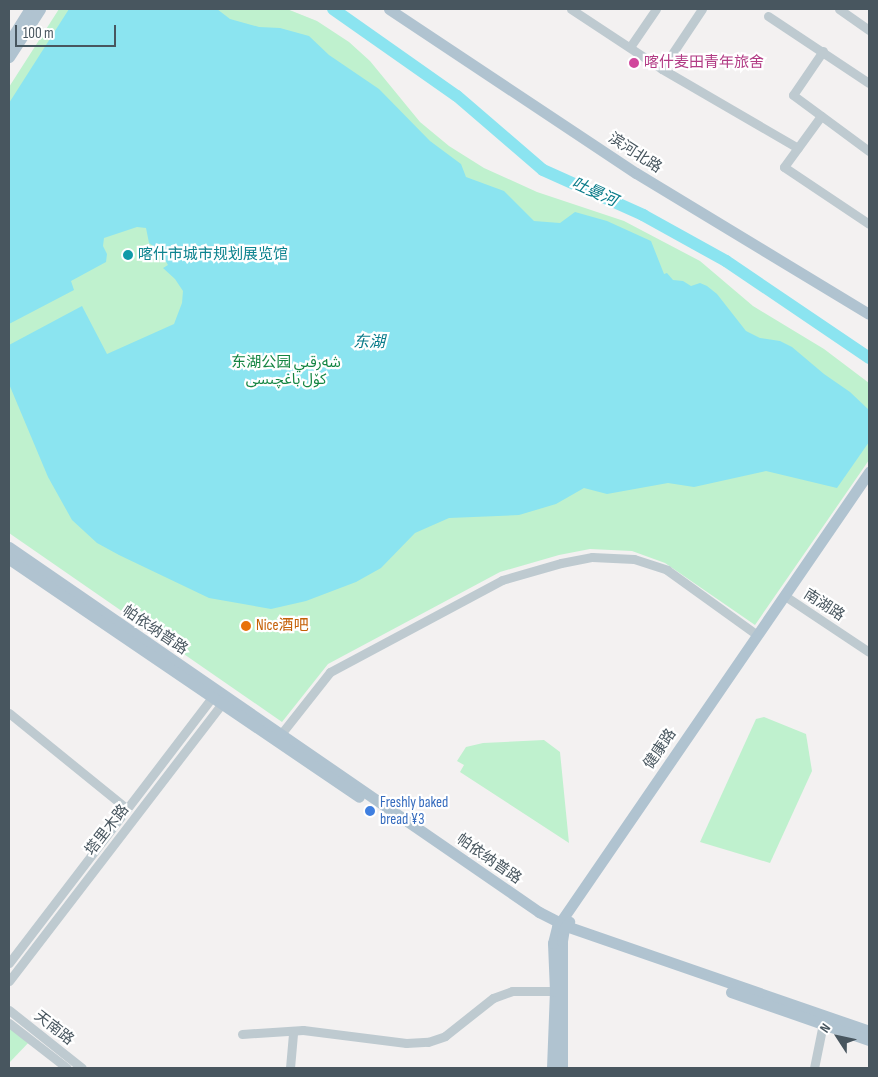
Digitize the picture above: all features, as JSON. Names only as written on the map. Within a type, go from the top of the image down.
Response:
[{"type":"main road","points":[[9,42],[30,9]]},
{"type":"main road","points":[[9,57],[40,9]]},
{"type":"main road","name":"滨河北路","points":[[389,9],[636,173],[869,314]]},
{"type":"main road","name":"健康路","points":[[562,1068],[559,991],[553,943],[756,635],[869,472]]},
{"type":"main road","name":"健康路","points":[[562,927],[869,482]]},
{"type":"main road","name":"帕依纳普路","points":[[9,548],[219,698],[281,734],[562,927],[824,1021],[869,1040]]},
{"type":"main road","name":"帕依纳普路","points":[[9,559],[562,927]]},
{"type":"main road","name":"健康路","points":[[552,1068],[559,991]]},
{"type":"main road","name":"帕依纳普路","points":[[824,1021],[869,1031]]},
{"type":"street","points":[[571,9],[662,69],[798,148]]},
{"type":"street","points":[[630,48],[656,9]]},
{"type":"street","points":[[662,69],[702,9]]},
{"type":"street","points":[[839,9],[869,30]]},
{"type":"street","points":[[768,16],[869,84]]},
{"type":"street","points":[[823,52],[793,95],[869,150]]},
{"type":"street","points":[[821,116],[784,167],[869,224]]},
{"type":"street","points":[[281,734],[330,672],[502,580],[561,563],[592,557],[634,559],[667,570],[756,635]]},
{"type":"street","name":"南湖路","points":[[788,598],[869,652]]},
{"type":"street","name":"塔里木路","points":[[9,963],[127,809],[219,698]]},
{"type":"street","name":"塔里木路","points":[[9,981],[219,698]]},
{"type":"street","points":[[9,713],[127,809]]},
{"type":"street","points":[[242,1034],[303,1030],[406,1043],[428,1042],[445,1036],[493,998],[512,991],[559,991]]},
{"type":"street","name":"天南路","points":[[9,1010],[82,1068]]},
{"type":"street","points":[[814,1068],[824,1021]]},
{"type":"street","name":"天南路","points":[[9,1023],[67,1068]]},
{"type":"street","points":[[290,1068],[292,1030]]},
{"type":"green space","name":"东湖","points":[[59,9],[287,9],[317,21],[349,42],[370,61],[420,122],[449,146],[484,168],[537,192],[624,221],[700,261],[753,306],[824,349],[869,383],[869,460],[755,625],[665,563],[632,551],[590,549],[559,555],[500,572],[328,664],[282,722],[9,533],[9,87]]},
{"type":"green space","points":[[764,717],[806,734],[812,771],[770,863],[700,842],[756,719]]},
{"type":"green space","points":[[544,740],[560,752],[569,843],[460,772],[464,765],[457,761],[466,747],[483,743]]},
{"type":"green space","points":[[9,1023],[31,1040],[9,1063]]},
{"type":"water","name":"东湖","points":[[69,9],[217,9],[230,19],[259,27],[280,28],[309,36],[329,55],[379,89],[430,141],[461,164],[466,177],[504,191],[534,221],[560,223],[575,212],[607,221],[651,241],[664,274],[667,273],[673,280],[683,281],[691,286],[700,283],[707,286],[717,294],[746,331],[760,338],[780,341],[792,347],[824,374],[850,392],[869,410],[869,442],[837,488],[766,471],[694,487],[668,483],[607,494],[584,488],[556,504],[519,515],[449,518],[415,533],[381,568],[356,582],[306,601],[271,609],[209,598],[119,555],[97,543],[72,520],[48,477],[9,384],[9,345],[82,306],[107,354],[174,324],[182,303],[183,291],[175,279],[163,268],[168,265],[160,251],[149,243],[146,228],[137,227],[104,238],[103,246],[107,254],[106,262],[71,281],[74,290],[9,324],[9,103]]},
{"type":"waterway","name":"吐曼河","points":[[333,9],[457,96],[543,170],[643,215],[726,261],[869,358]]},
{"type":"place","name":"喀什麦田青年旅舍","points":[[634,63]]},
{"type":"place","name":"喀什市城市规划展览馆","points":[[128,255]]},
{"type":"place","name":"Nice酒吧","points":[[246,626]]},
{"type":"place","name":"Freshly baked bread ¥3","points":[[370,811]]},
{"type":"park label","name":"东湖公园 شەرقىي كۆل باغچىسى","points":[[286,370]]}]
